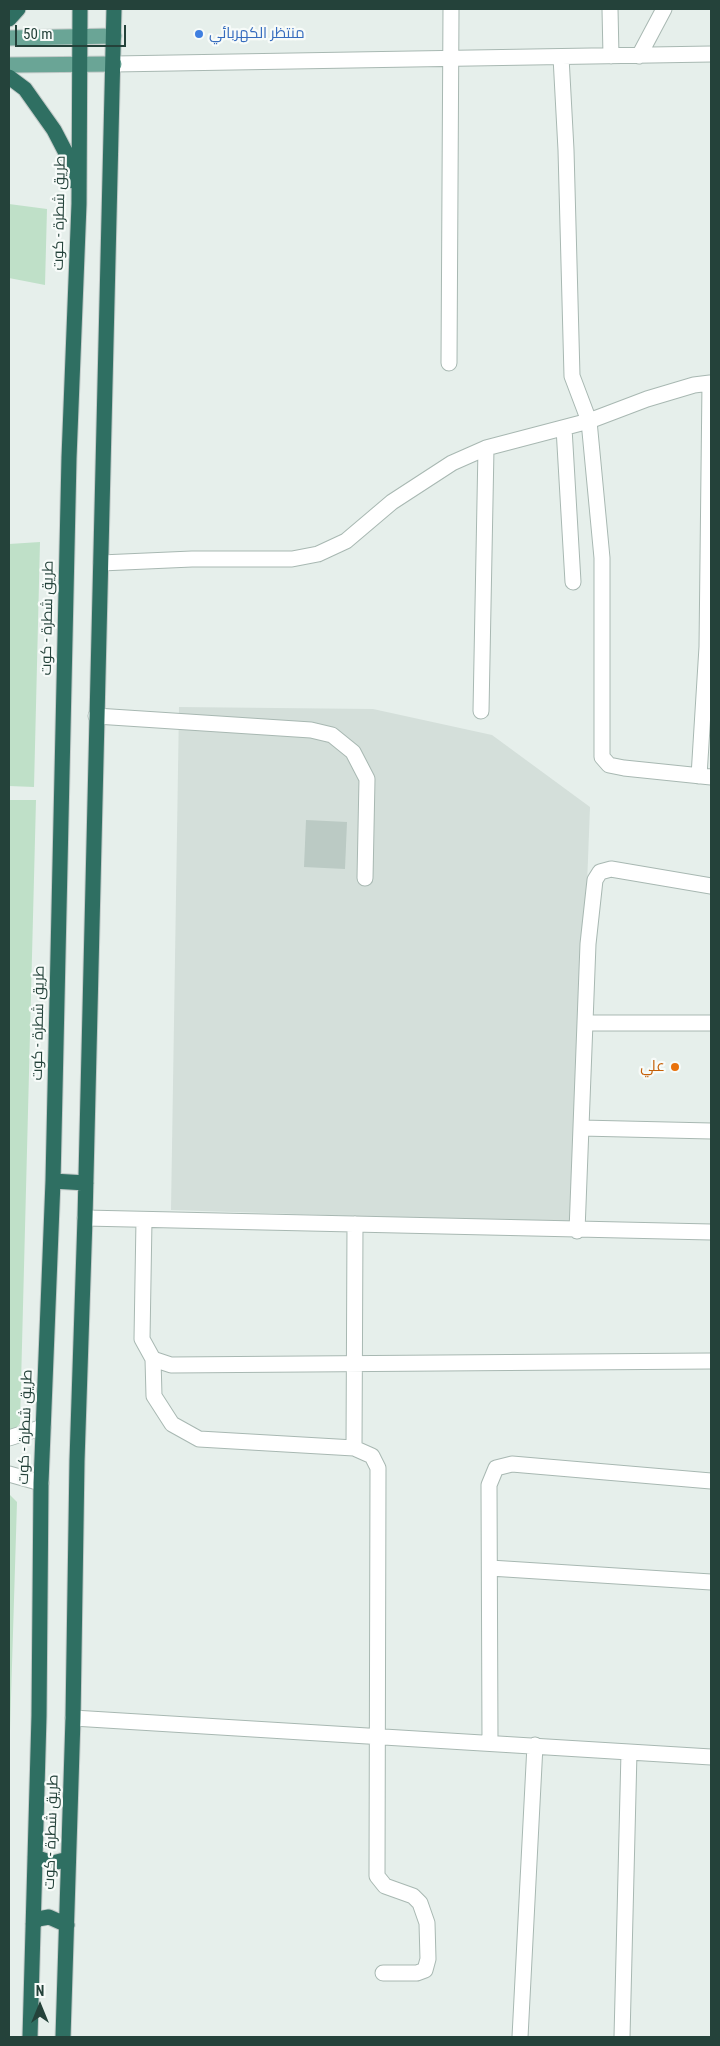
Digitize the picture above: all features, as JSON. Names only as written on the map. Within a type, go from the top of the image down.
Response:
[{"type":"highway","points":[[9,19],[18,9]]},
{"type":"highway","name":"طريق شطرة - كوت","points":[[30,2037],[39,1716],[41,1483],[53,1181],[69,458],[79,204],[80,9]]},
{"type":"highway","name":"طريق شطرة - كوت","points":[[63,2037],[73,1718],[77,1461],[86,1183],[114,9]]},
{"type":"highway","points":[[9,77],[25,89],[39,106],[54,130],[67,156],[79,204]]},
{"type":"highway","points":[[53,1181],[86,1183]]},
{"type":"highway","points":[[35,1857],[53,1863],[68,1859]]},
{"type":"highway","points":[[33,1924],[38,1919],[49,1917],[66,1924]]},
{"type":"main road","points":[[9,38],[114,36]]},
{"type":"main road","points":[[9,65],[114,64]]},
{"type":"street","points":[[449,363],[449,59],[451,9]]},
{"type":"street","points":[[610,9],[611,56]]},
{"type":"street","points":[[639,56],[664,9]]},
{"type":"street","points":[[114,64],[711,54]]},
{"type":"street","points":[[101,563],[192,559],[292,559],[318,554],[346,541],[392,502],[452,463],[486,448],[589,421],[711,378],[705,777],[608,765],[602,757],[602,558],[589,421],[572,376],[566,150],[561,57]]},
{"type":"street","points":[[564,428],[573,582]]},
{"type":"street","points":[[481,710],[486,448]]},
{"type":"street","points":[[96,716],[311,730],[332,735],[353,752],[367,779],[365,878]]},
{"type":"street","points":[[577,1231],[585,1023],[590,926],[595,880],[600,872],[612,869],[711,886]]},
{"type":"street","points":[[585,1023],[711,1023]]},
{"type":"street","points":[[581,1128],[711,1131]]},
{"type":"street","points":[[85,1218],[577,1231],[711,1232]]},
{"type":"street","points":[[144,1220],[142,1339],[153,1359],[154,1396],[172,1424],[199,1439],[354,1448],[372,1456],[378,1468],[377,1876],[386,1886],[413,1896],[420,1903],[427,1922],[428,1959],[425,1970],[417,1973],[383,1973]]},
{"type":"street","points":[[354,1448],[356,1224]]},
{"type":"street","points":[[153,1359],[171,1364],[711,1361]]},
{"type":"street","points":[[9,1438],[43,1426]]},
{"type":"street","points":[[490,1742],[489,1485],[496,1468],[512,1464],[711,1480]]},
{"type":"street","points":[[9,1474],[41,1483]]},
{"type":"street","points":[[490,1568],[711,1582]]},
{"type":"street","points":[[73,1718],[711,1757]]},
{"type":"street","points":[[520,2037],[535,1745]]},
{"type":"street","points":[[622,2037],[629,1752]]},
{"type":"shaded area","points":[[179,707],[373,709],[492,735],[590,807],[574,1223],[171,1210]]},
{"type":"green space","points":[[9,204],[47,209],[45,285],[9,278]]},
{"type":"green space","points":[[40,542],[34,787],[9,786],[9,544]]},
{"type":"green space","points":[[9,800],[36,800],[20,1423],[14,1433],[9,1435]]},
{"type":"green space","points":[[9,1494],[17,1502],[9,1763]]},
{"type":"building","points":[[306,820],[347,822],[345,869],[304,867]]},
{"type":"place","name":"منتظر الكهربائي","points":[[199,34]]},
{"type":"place","name":"علي","points":[[675,1067]]}]
